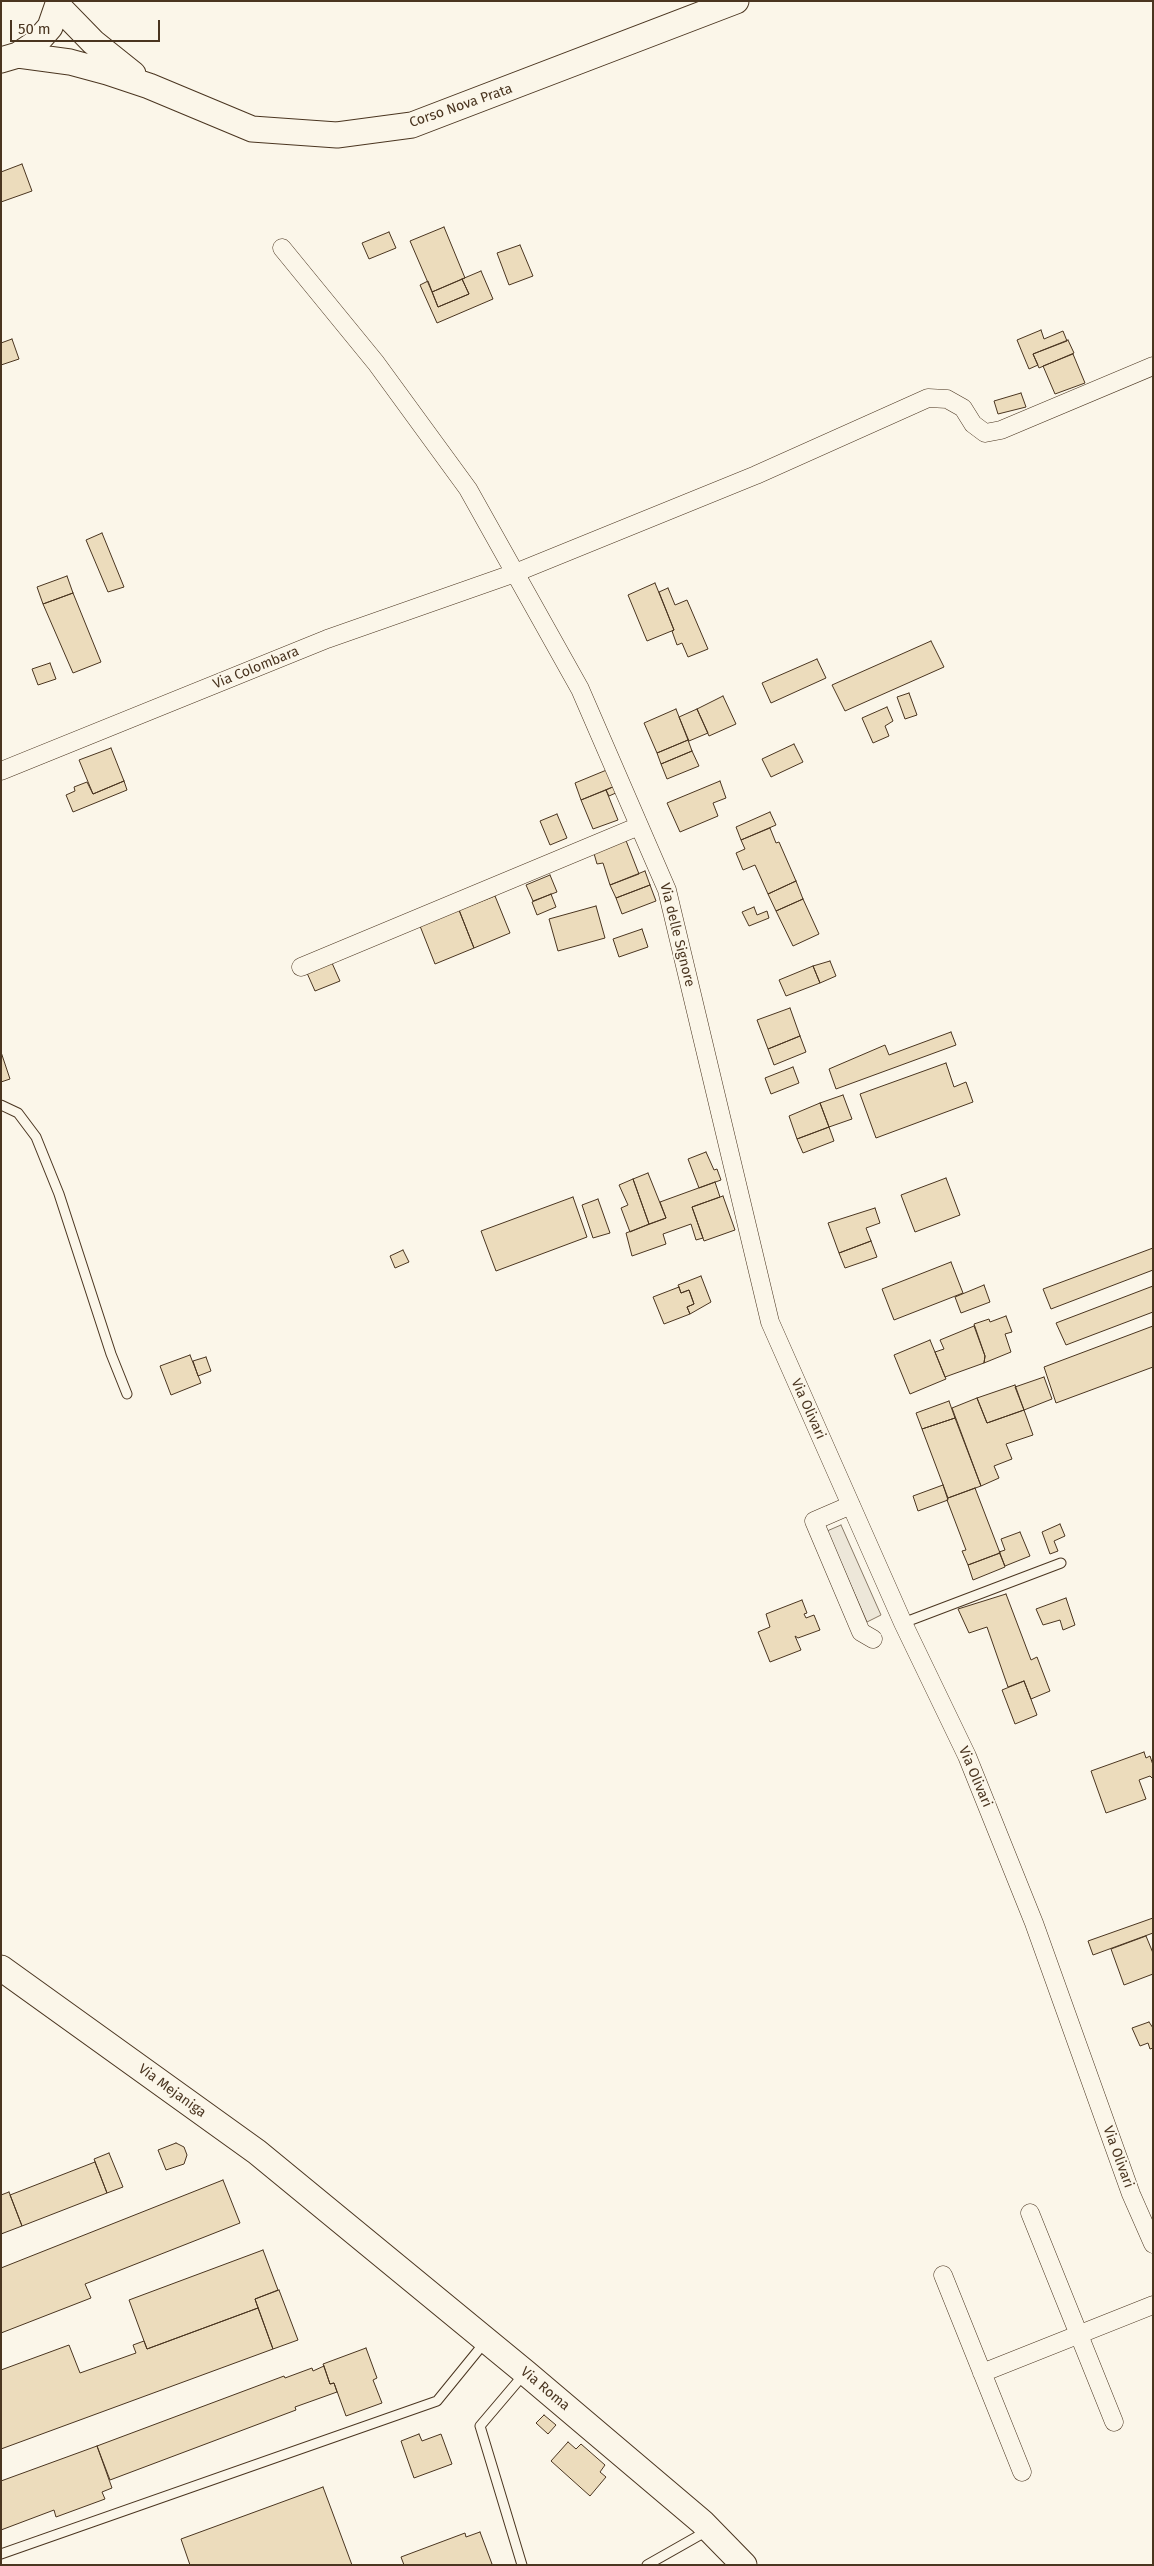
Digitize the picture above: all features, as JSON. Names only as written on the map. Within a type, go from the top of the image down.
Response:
[{"type":"main road","name":"Corso Nova Prata","points":[[10,58],[70,62],[149,86],[252,129],[337,135],[412,125],[558,71],[736,1]]},
{"type":"main road","name":"Corso Nova Prata","points":[[58,4],[93,42],[149,86]]},
{"type":"main road","points":[[10,58],[36,44],[50,27],[58,4]]},
{"type":"main road","name":"Via Mejaniga","points":[[1,1968],[257,2152],[340,2219]]},
{"type":"main road","name":"Via Roma","points":[[340,2219],[526,2373],[709,2530],[744,2565]]},
{"type":"street","name":"Via delle Signore","points":[[282,248],[376,363],[468,489],[580,689],[667,890],[770,1322]]},
{"type":"street","name":"Via Colombara","points":[[1,771],[327,639],[515,573],[756,475],[928,398],[947,399],[963,408],[973,424],[985,433],[1001,430],[1153,366]]},
{"type":"street","points":[[301,966],[639,826]]},
{"type":"street","name":"Via Olivari","points":[[770,1322],[903,1623],[967,1756],[1034,1924],[1131,2194],[1153,2244]]},
{"type":"street","points":[[850,1506],[814,1521],[861,1632],[874,1639]]},
{"type":"street","points":[[1030,2213],[1114,2422]]},
{"type":"street","points":[[943,2275],[1022,2472]]},
{"type":"street","points":[[982,2373],[1153,2305]]},
{"type":"lane","points":[[1,1106],[18,1113],[36,1137],[59,1194],[111,1354],[127,1394]]},
{"type":"lane","points":[[903,1623],[1060,1563]]},
{"type":"lane","points":[[1,2554],[437,2402],[487,2340]]},
{"type":"lane","points":[[522,2565],[480,2426],[526,2373]]},
{"type":"lane","points":[[647,2565],[709,2530]]},
{"type":"shaded area","points":[[841,1525],[881,1615],[867,1622],[827,1531]]},
{"type":"building","points":[[22,164],[32,191],[1,202],[1,172]]},
{"type":"building","points":[[444,227],[465,278],[432,292],[410,241]]},
{"type":"building","points":[[389,232],[396,248],[369,259],[362,243]]},
{"type":"building","points":[[520,245],[533,276],[509,285],[497,253]]},
{"type":"building","points":[[481,271],[493,299],[437,323],[420,285],[428,281],[438,307],[469,294],[462,279]]},
{"type":"building","points":[[462,279],[469,294],[438,307],[432,292]]},
{"type":"building","points":[[1041,330],[1044,339],[1063,331],[1067,341],[1033,354],[1038,365],[1029,369],[1017,340]]},
{"type":"building","points":[[12,339],[19,359],[1,365],[1,343]]},
{"type":"building","points":[[1068,340],[1074,353],[1039,368],[1033,354]]},
{"type":"building","points":[[1073,354],[1085,383],[1055,394],[1043,366]]},
{"type":"building","points":[[1021,393],[1026,407],[998,414],[994,401]]},
{"type":"building","points":[[102,533],[124,587],[108,592],[86,540]]},
{"type":"building","points":[[67,576],[73,593],[43,604],[37,587]]},
{"type":"building","points":[[655,583],[674,630],[647,641],[628,595]]},
{"type":"building","points":[[668,588],[675,605],[687,600],[708,649],[688,657],[682,643],[677,645],[672,631],[674,630],[659,592]]},
{"type":"building","points":[[73,593],[101,662],[73,673],[43,604]]},
{"type":"building","points":[[931,641],[944,667],[845,711],[832,685]]},
{"type":"building","points":[[817,659],[826,678],[771,703],[762,683]]},
{"type":"building","points":[[50,663],[56,679],[38,685],[32,669]]},
{"type":"building","points":[[909,693],[917,715],[905,719],[897,697]]},
{"type":"building","points":[[723,696],[736,724],[709,736],[697,709]]},
{"type":"building","points":[[887,707],[893,721],[885,726],[889,736],[873,743],[862,718]]},
{"type":"building","points":[[676,709],[688,740],[657,753],[644,723]]},
{"type":"building","points":[[697,709],[708,733],[689,741],[679,717]]},
{"type":"building","points":[[688,740],[692,751],[661,764],[657,753]]},
{"type":"building","points":[[794,744],[803,762],[771,777],[762,759]]},
{"type":"building","points":[[111,748],[124,781],[93,794],[79,760]]},
{"type":"building","points":[[692,751],[699,766],[667,779],[661,764]]},
{"type":"building","points":[[609,769],[615,786],[581,800],[575,783]]},
{"type":"building","points":[[124,781],[127,790],[73,812],[66,795],[75,791],[74,787],[87,782],[93,794]]},
{"type":"building","points":[[720,781],[726,798],[713,803],[718,816],[680,832],[667,803]]},
{"type":"building","points":[[615,786],[618,792],[609,796],[606,790]]},
{"type":"building","points":[[606,790],[618,820],[593,829],[581,800]]},
{"type":"building","points":[[770,812],[776,825],[741,840],[736,827]]},
{"type":"building","points":[[557,814],[567,838],[550,845],[540,821]]},
{"type":"building","points":[[770,828],[776,843],[779,842],[796,881],[768,894],[755,865],[743,870],[736,853],[745,849],[741,840]]},
{"type":"building","points":[[625,838],[639,874],[610,885],[603,863],[597,864],[593,850]]},
{"type":"building","points":[[645,871],[650,885],[616,898],[610,885]]},
{"type":"building","points":[[550,875],[557,892],[533,901],[526,885]]},
{"type":"building","points":[[796,881],[803,899],[776,911],[768,894]]},
{"type":"building","points":[[650,885],[656,901],[622,914],[616,898]]},
{"type":"building","points":[[551,894],[556,907],[537,915],[532,902]]},
{"type":"building","points":[[495,896],[510,933],[474,948],[459,910]]},
{"type":"building","points":[[803,899],[819,934],[793,946],[776,911]]},
{"type":"building","points":[[596,906],[605,938],[558,951],[549,919]]},
{"type":"building","points":[[754,907],[757,915],[767,911],[769,918],[749,926],[742,912]]},
{"type":"building","points":[[459,910],[474,948],[435,964],[420,926]]},
{"type":"building","points":[[642,929],[648,947],[619,957],[613,939]]},
{"type":"building","points":[[830,961],[836,976],[820,983],[813,966]]},
{"type":"building","points":[[332,963],[340,981],[315,991],[307,973]]},
{"type":"building","points":[[813,966],[820,983],[786,996],[779,980]]},
{"type":"building","points":[[790,1008],[800,1036],[768,1049],[757,1020]]},
{"type":"building","points":[[951,1032],[956,1045],[836,1089],[829,1069],[885,1045],[889,1055]]},
{"type":"building","points":[[800,1036],[806,1052],[774,1065],[768,1049]]},
{"type":"building","points":[[1,1052],[10,1079],[1,1082]]},
{"type":"building","points":[[946,1063],[954,1087],[966,1082],[973,1102],[876,1138],[860,1094]]},
{"type":"building","points":[[793,1067],[799,1083],[771,1094],[765,1078]]},
{"type":"building","points":[[843,1095],[852,1119],[829,1127],[820,1103]]},
{"type":"building","points":[[820,1103],[829,1127],[797,1139],[789,1116]]},
{"type":"building","points":[[829,1127],[834,1141],[803,1153],[797,1139]]},
{"type":"building","points":[[706,1152],[714,1170],[717,1169],[721,1180],[699,1188],[688,1159]]},
{"type":"building","points":[[648,1173],[666,1218],[649,1224],[633,1179]]},
{"type":"building","points":[[946,1178],[960,1215],[915,1232],[901,1195]]},
{"type":"building","points":[[633,1179],[649,1224],[630,1232],[621,1208],[628,1205],[619,1185]]},
{"type":"building","points":[[715,1182],[720,1197],[692,1207],[703,1238],[696,1240],[691,1224],[663,1234],[666,1244],[632,1256],[626,1233],[666,1218],[660,1202]]},
{"type":"building","points":[[723,1196],[735,1230],[704,1241],[692,1207]]},
{"type":"building","points":[[573,1197],[587,1237],[496,1271],[481,1231]]},
{"type":"building","points":[[598,1199],[610,1233],[593,1238],[582,1205]]},
{"type":"building","points":[[875,1208],[880,1223],[866,1228],[871,1241],[839,1253],[828,1223]]},
{"type":"building","points":[[871,1241],[877,1257],[845,1268],[839,1253]]},
{"type":"building","points":[[1153,1248],[1153,1270],[1051,1309],[1043,1289]]},
{"type":"building","points":[[403,1250],[409,1262],[395,1268],[390,1256]]},
{"type":"building","points":[[951,1262],[963,1293],[894,1320],[882,1289]]},
{"type":"building","points":[[701,1276],[711,1302],[690,1314],[687,1307],[694,1304],[689,1290],[681,1293],[678,1285]]},
{"type":"building","points":[[984,1285],[990,1302],[961,1313],[955,1297]]},
{"type":"building","points":[[1153,1286],[1153,1312],[1066,1345],[1056,1323]]},
{"type":"building","points":[[679,1287],[681,1293],[689,1290],[694,1304],[687,1307],[690,1314],[664,1324],[653,1297]]},
{"type":"building","points":[[1006,1316],[1012,1332],[1005,1334],[1011,1352],[984,1363],[985,1356],[974,1324],[989,1319],[990,1322]]},
{"type":"building","points":[[974,1326],[985,1356],[984,1363],[945,1377],[935,1352],[944,1349],[940,1340]]},
{"type":"building","points":[[1153,1326],[1153,1367],[1056,1403],[1044,1367]]},
{"type":"building","points":[[930,1340],[946,1379],[910,1394],[894,1355]]},
{"type":"building","points":[[190,1355],[201,1383],[171,1395],[160,1366]]},
{"type":"building","points":[[206,1357],[211,1371],[198,1376],[193,1361]]},
{"type":"building","points":[[1044,1377],[1052,1399],[1024,1410],[1015,1387]]},
{"type":"building","points":[[1015,1385],[1024,1410],[987,1423],[977,1398]]},
{"type":"building","points":[[977,1398],[987,1423],[1024,1410],[1033,1435],[1006,1444],[1012,1459],[994,1466],[999,1478],[981,1486],[952,1408]]},
{"type":"building","points":[[949,1401],[955,1418],[922,1429],[916,1413]]},
{"type":"building","points":[[955,1418],[981,1486],[948,1498],[922,1429]]},
{"type":"building","points":[[943,1485],[948,1500],[918,1511],[913,1496]]},
{"type":"building","points":[[975,1488],[1000,1553],[968,1565],[962,1551],[966,1550],[947,1500]]},
{"type":"building","points":[[1060,1524],[1065,1536],[1054,1541],[1058,1551],[1050,1554],[1042,1532]]},
{"type":"building","points":[[1020,1532],[1030,1556],[1005,1566],[999,1552],[1005,1550],[1001,1539]]},
{"type":"building","points":[[1000,1553],[1005,1567],[973,1580],[968,1565]]},
{"type":"building","points":[[1006,1594],[1031,1660],[1037,1657],[1050,1691],[1031,1699],[1024,1681],[1008,1687],[987,1627],[969,1633],[958,1609]]},
{"type":"building","points":[[1066,1598],[1075,1625],[1063,1630],[1060,1620],[1043,1625],[1036,1609]]},
{"type":"building","points":[[802,1600],[807,1613],[804,1614],[806,1618],[814,1615],[820,1630],[798,1638],[795,1636],[801,1650],[770,1662],[758,1632],[770,1627],[766,1614]]},
{"type":"building","points":[[1024,1681],[1037,1715],[1015,1724],[1002,1690]]},
{"type":"building","points":[[1144,1752],[1146,1758],[1150,1756],[1153,1765],[1153,1779],[1150,1776],[1139,1780],[1146,1799],[1106,1813],[1091,1771]]},
{"type":"building","points":[[1153,1918],[1153,1933],[1093,1955],[1088,1941]]},
{"type":"building","points":[[1146,1936],[1153,1953],[1153,1974],[1124,1985],[1111,1949]]},
{"type":"building","points":[[1149,2022],[1153,2028],[1153,2048],[1150,2049],[1148,2043],[1140,2046],[1132,2028]]},
{"type":"building","points":[[176,2143],[184,2147],[187,2155],[184,2164],[166,2170],[158,2150]]},
{"type":"building","points":[[109,2153],[123,2187],[107,2193],[94,2159]]},
{"type":"building","points":[[95,2162],[107,2193],[22,2226],[10,2195]]},
{"type":"building","points":[[223,2180],[240,2223],[85,2284],[91,2298],[1,2333],[1,2268]]},
{"type":"building","points":[[9,2192],[22,2226],[1,2234],[1,2195]]},
{"type":"building","points":[[263,2250],[278,2290],[255,2299],[258,2308],[147,2349],[129,2300]]},
{"type":"building","points":[[279,2290],[298,2340],[273,2349],[255,2299]]},
{"type":"building","points":[[258,2308],[273,2349],[1,2449],[1,2370],[69,2345],[80,2373],[136,2353],[133,2345],[144,2341],[147,2349]]},
{"type":"building","points":[[366,2348],[377,2378],[373,2380],[382,2403],[346,2416],[334,2383],[330,2384],[323,2364]]},
{"type":"building","points":[[324,2366],[330,2384],[334,2383],[337,2392],[295,2407],[296,2410],[110,2480],[97,2446],[284,2376],[285,2378],[312,2368],[313,2371]]},
{"type":"building","points":[[544,2415],[556,2425],[548,2434],[536,2423]]},
{"type":"building","points":[[419,2434],[422,2441],[441,2434],[452,2464],[414,2478],[401,2441]]},
{"type":"building","points":[[568,2442],[576,2449],[581,2444],[605,2465],[600,2472],[606,2477],[590,2496],[551,2461]]},
{"type":"building","points":[[97,2446],[112,2488],[102,2492],[105,2499],[56,2517],[54,2510],[1,2530],[1,2481]]},
{"type":"building","points":[[323,2487],[352,2565],[190,2565],[181,2539]]},
{"type":"building","points":[[480,2532],[492,2564],[489,2565],[404,2565],[401,2557],[465,2533],[466,2537]]}]
